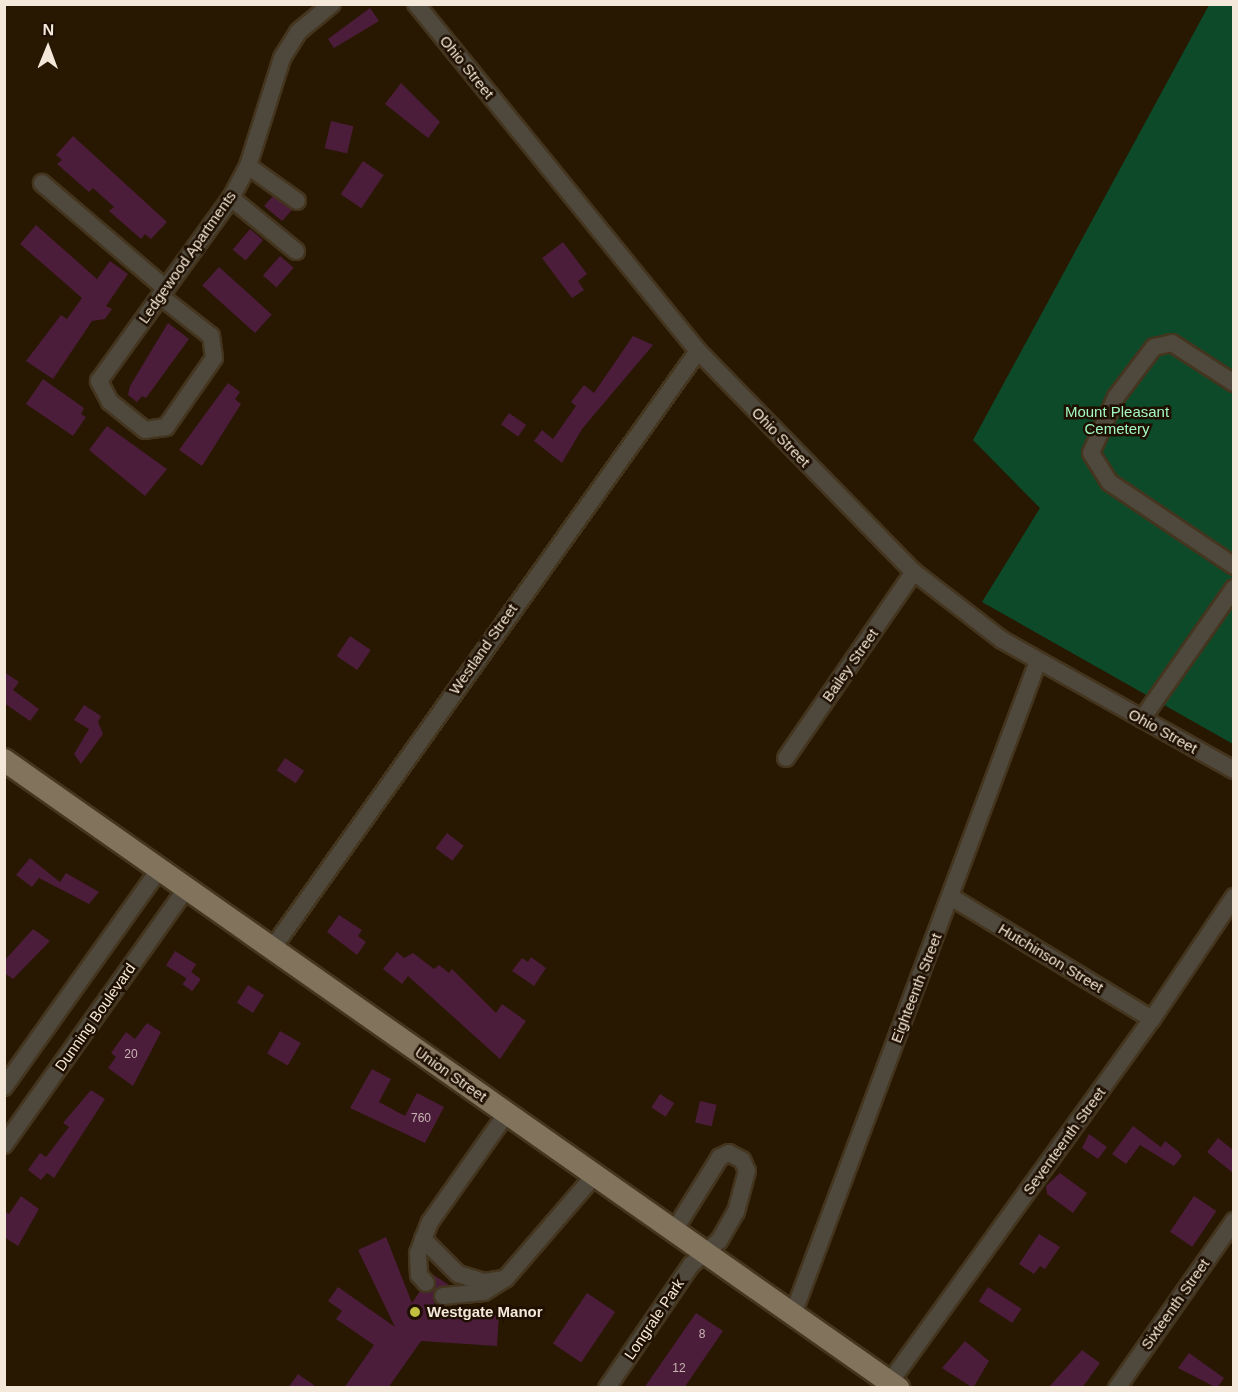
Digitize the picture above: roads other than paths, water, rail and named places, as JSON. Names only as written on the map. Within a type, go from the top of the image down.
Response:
[{"type":"main road","name":"Union Street","points":[[4,759],[894,1385]]},
{"type":"street","name":"Ledgewood Apartments","points":[[163,292],[211,336],[214,358],[166,427],[145,430],[110,402],[99,381],[163,292],[231,198],[248,166],[282,58],[298,32],[332,4]]},
{"type":"street","name":"Ohio Street","points":[[416,4],[698,351],[914,572],[967,617],[1038,661],[1233,770]]},
{"type":"street","points":[[248,166],[297,201]]},
{"type":"street","points":[[42,183],[163,292]]},
{"type":"street","points":[[231,198],[296,251]]},
{"type":"street","points":[[1233,382],[1172,344],[1154,347],[1116,397],[1091,453],[1109,482],[1233,566]]},
{"type":"street","name":"Westland Street","points":[[272,949],[698,351]]},
{"type":"street","name":"Bailey Street","points":[[786,758],[914,572]]},
{"type":"street","points":[[1142,719],[1233,588]]},
{"type":"street","name":"Eighteenth Street","points":[[793,1314],[1038,661]]},
{"type":"street","points":[[4,1087],[159,870]]},
{"type":"street","name":"Dunning Boulevard","points":[[4,1145],[186,889]]},
{"type":"street","name":"Hutchinson Street","points":[[951,897],[1152,1019]]},
{"type":"street","name":"Seventeenth Street","points":[[894,1385],[1152,1019],[1233,897]]},
{"type":"street","points":[[426,1283],[419,1275],[423,1239],[507,1113]]},
{"type":"street","name":"Longrale Park","points":[[607,1388],[704,1251],[718,1241],[736,1212],[747,1171],[742,1160],[729,1153],[720,1157],[674,1230]]},
{"type":"street","points":[[443,1296],[484,1292],[506,1278],[595,1175]]},
{"type":"street","name":"Sixteenth Street","points":[[1117,1388],[1233,1221]]},
{"type":"street","points":[[423,1239],[458,1274],[485,1282],[506,1278]]},
{"type":"place","name":"Westgate Manor","points":[[415,1312]]},
{"type":"park label","name":"Mount Pleasant Cemetery","points":[[1117,420]]}]
